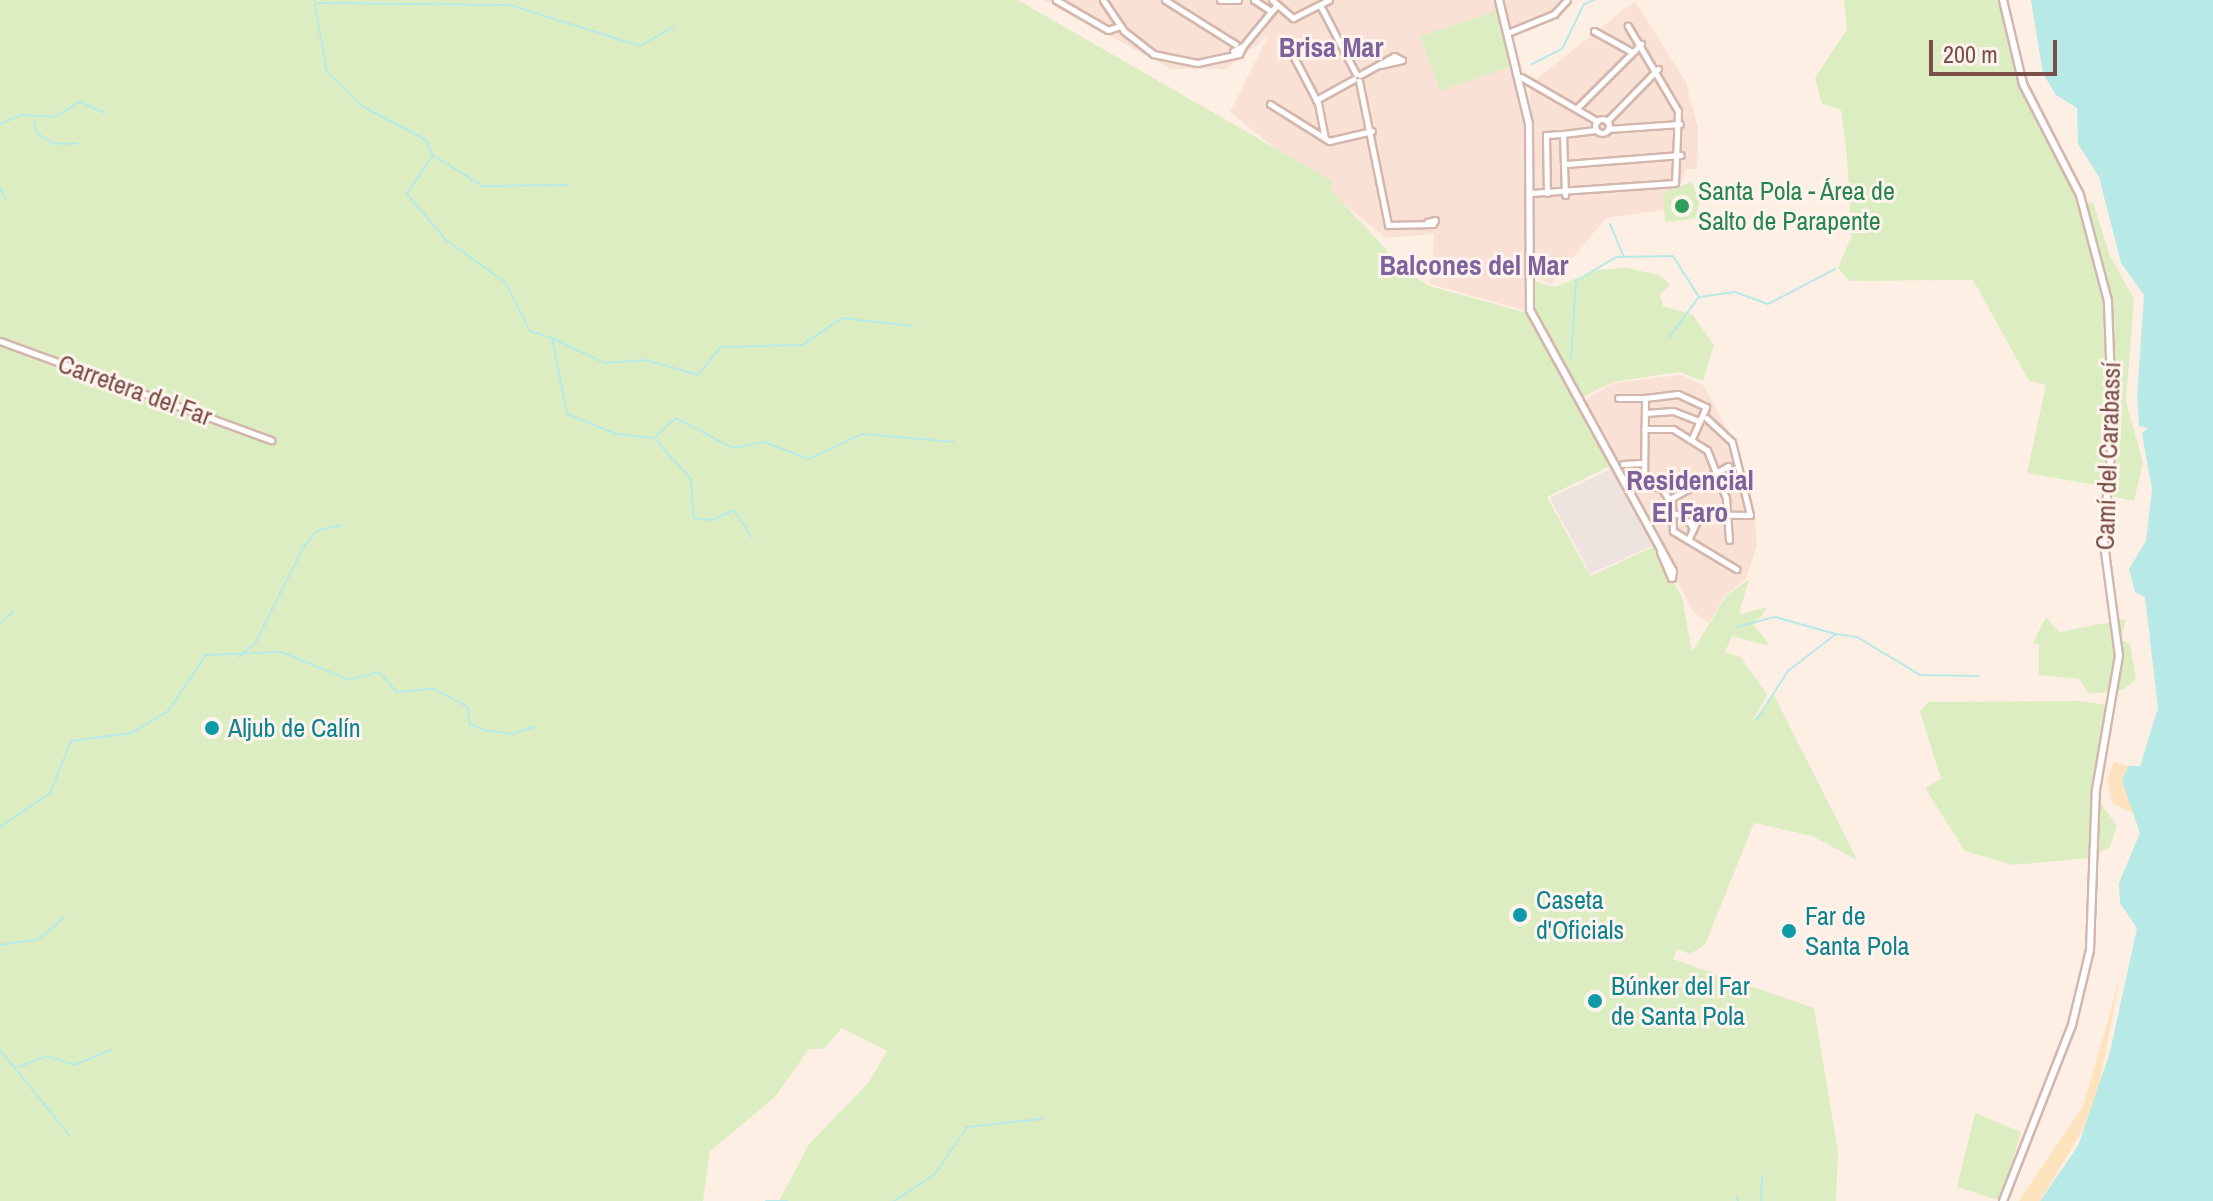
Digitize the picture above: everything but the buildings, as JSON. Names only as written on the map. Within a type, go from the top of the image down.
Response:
[{"type":"street","points":[[1056,0],[1108,30],[1120,26]]},
{"type":"street","points":[[1103,0],[1120,26],[1139,46],[1176,61],[1233,51],[1241,54],[1243,46],[1273,5]]},
{"type":"street","points":[[1165,0],[1243,46]]},
{"type":"street","points":[[1220,0],[1238,0]]},
{"type":"street","points":[[1254,0],[1273,5],[1293,18],[1329,0]]},
{"type":"street","points":[[1499,0],[1521,77],[1531,193],[1530,310],[1661,552]]},
{"type":"street","points":[[1510,32],[1554,14],[1567,0]]},
{"type":"street","name":"Camí del Carabassí","points":[[2003,0],[2023,84],[2080,195],[2108,301],[2113,434],[2103,536],[2119,656],[2096,790],[2090,950],[2072,1025],[2003,1201]]},
{"type":"street","points":[[1320,5],[1357,77],[1372,131],[1388,225],[1427,222]]},
{"type":"street","points":[[1531,193],[1565,195],[1671,186],[1681,155],[1680,124],[1658,69],[1628,26]]},
{"type":"street","points":[[1594,31],[1632,52]]},
{"type":"street","points":[[1285,40],[1316,100],[1325,139]]},
{"type":"street","points":[[1233,51],[1235,44]]},
{"type":"street","points":[[1577,108],[1641,44]]},
{"type":"street","points":[[1316,100],[1381,65]]},
{"type":"street","points":[[1521,77],[1597,121],[1607,121],[1658,69]]},
{"type":"street","points":[[1270,104],[1325,139],[1372,131]]},
{"type":"street","points":[[1596,130],[1597,121]]},
{"type":"street","points":[[1607,121],[1608,129]]},
{"type":"street","points":[[1547,193],[1546,135],[1680,124]]},
{"type":"street","points":[[1563,134],[1565,195]]},
{"type":"street","points":[[1566,164],[1681,155]]},
{"type":"street","name":"Carretera del Far","points":[[0,341],[271,440]]},
{"type":"street","points":[[1618,398],[1678,394],[1732,442],[1750,503],[1747,518],[1674,514]]},
{"type":"street","points":[[1644,482],[1645,398]]},
{"type":"street","points":[[1645,413],[1673,411],[1697,420]]},
{"type":"street","points":[[1697,420],[1705,415]]},
{"type":"street","points":[[1692,438],[1705,415]]},
{"type":"street","points":[[1697,420],[1697,430]]},
{"type":"street","points":[[1644,429],[1692,438],[1707,450],[1729,517],[1729,540]]},
{"type":"street","points":[[1623,464],[1643,463]]},
{"type":"street","points":[[1670,499],[1728,466]]},
{"type":"street","points":[[1627,489],[1644,482]]},
{"type":"street","points":[[1644,482],[1670,499],[1674,514],[1673,531],[1736,569]]},
{"type":"street","points":[[1688,540],[1699,516]]},
{"type":"street","points":[[1689,521],[1693,529]]},
{"type":"shaded area","points":[[1043,0],[1569,0],[1559,14],[1517,33],[1513,44],[1536,193],[1529,85],[1635,1],[1686,82],[1698,128],[1697,169],[1686,169],[1680,187],[1663,192],[1664,210],[1606,218],[1551,284],[1532,275],[1530,310],[1523,310],[1430,284],[1434,234],[1386,238],[1230,112],[1268,36],[1226,69],[1171,69]]},
{"type":"shaded area","name":"Residencial El Faro","points":[[1681,375],[1703,385],[1730,434],[1753,507],[1757,545],[1746,579],[1726,595],[1709,623],[1693,612],[1633,492],[1638,481],[1626,480],[1584,401],[1613,383]]},
{"type":"shaded area","points":[[1612,468],[1654,545],[1590,574],[1550,498]]},
{"type":"green space","points":[[0,0],[1018,0],[1332,181],[1332,191],[1407,272],[1429,286],[1524,312],[1534,281],[1555,287],[1597,270],[1626,268],[1660,275],[1670,285],[1660,295],[1663,306],[1693,315],[1714,345],[1703,381],[1679,372],[1613,382],[1575,401],[1610,466],[1547,497],[1590,576],[1653,547],[1682,597],[1692,652],[1727,595],[1749,579],[1739,614],[1768,607],[1754,625],[1770,646],[1732,636],[1725,652],[1741,657],[1767,695],[1751,723],[1774,695],[1857,860],[1812,836],[1754,823],[1705,945],[1690,954],[1677,949],[1673,959],[1814,1008],[1838,1151],[1836,1201],[779,1201],[809,1144],[869,1082],[887,1051],[842,1028],[824,1049],[809,1049],[775,1097],[710,1151],[703,1201],[0,1201]]},
{"type":"green space","points":[[1844,0],[2001,0],[2036,115],[2082,204],[2093,202],[2110,256],[2134,299],[2126,401],[2143,463],[2134,501],[2109,496],[2106,487],[2027,473],[2046,385],[2029,381],[1973,280],[1849,281],[1838,268],[1851,237],[1847,156],[1841,110],[1822,104],[1815,78],[1847,29]]},
{"type":"green space","points":[[1499,10],[1516,65],[1440,91],[1420,36]]},
{"type":"green space","name":"Santa Pola - Área de Salto de Parapente","points":[[1692,182],[1700,202],[1695,219],[1665,222],[1663,192]]},
{"type":"green space","points":[[2046,617],[2059,632],[2126,619],[2121,640],[2130,644],[2136,679],[2123,690],[2089,694],[2079,679],[2039,675],[2039,645],[2033,643]]},
{"type":"green space","points":[[2080,701],[2109,705],[2093,792],[2117,826],[2110,847],[2089,858],[2012,865],[1965,851],[1925,788],[1941,779],[1920,712],[1928,702]]},
{"type":"green space","points":[[1975,1113],[2021,1132],[2001,1201],[1957,1187]]},
{"type":"sand","points":[[2114,762],[2128,766],[2122,781],[2139,816],[2112,803],[2107,780]]},
{"type":"sand","points":[[2120,978],[2094,1111],[2040,1201],[2019,1201],[2083,1106]]},
{"type":"water","points":[[2031,0],[2213,0],[2213,1201],[2040,1201],[2078,1146],[2110,1052],[2137,928],[2120,903],[2119,883],[2140,833],[2122,781],[2128,766],[2140,766],[2158,708],[2145,597],[2135,592],[2129,569],[2146,541],[2152,490],[2142,433],[2148,428],[2139,426],[2137,396],[2144,295],[2121,263],[2099,177],[2078,144],[2077,108],[2056,95],[2043,74]]},
{"type":"waterway","points":[[314,0],[327,72],[362,106],[426,140],[433,155],[407,194],[446,240],[505,282],[530,331],[552,338],[567,414],[616,434],[654,438],[691,479],[694,518],[712,520],[734,510],[752,538]]},
{"type":"waterway","points":[[1532,64],[1562,49],[1584,4],[1594,0]]},
{"type":"waterway","points":[[318,3],[510,5],[640,46],[674,26]]},
{"type":"waterway","points":[[0,124],[21,115],[55,117],[80,102],[105,113]]},
{"type":"waterway","points":[[34,119],[37,133],[54,144],[77,143]]},
{"type":"waterway","points":[[434,156],[483,186],[568,185]]},
{"type":"waterway","points":[[0,187],[6,199]]},
{"type":"waterway","points":[[1610,224],[1623,255]]},
{"type":"waterway","points":[[1571,359],[1576,281],[1616,257],[1673,256],[1699,297],[1735,292],[1768,304],[1835,269]]},
{"type":"waterway","points":[[1669,338],[1698,298]]},
{"type":"waterway","points":[[552,338],[604,363],[646,360],[698,375],[721,347],[802,345],[842,318],[913,326]]},
{"type":"waterway","points":[[656,436],[676,418],[733,448],[764,442],[809,459],[862,434],[954,442]]},
{"type":"waterway","points":[[239,657],[256,642],[304,546],[317,531],[341,525]]},
{"type":"waterway","points":[[0,623],[13,612]]},
{"type":"waterway","points":[[1737,627],[1775,617],[1836,634]]},
{"type":"waterway","points":[[1757,719],[1788,671],[1836,634],[1857,637],[1920,675],[1979,676]]},
{"type":"waterway","points":[[0,827],[50,793],[71,741],[132,733],[168,711],[206,655],[282,652],[349,680],[379,672],[397,692],[434,689],[468,707],[469,723],[484,730],[512,734],[536,726]]},
{"type":"waterway","points":[[0,945],[37,940],[64,918]]},
{"type":"waterway","points":[[0,1050],[70,1136]]},
{"type":"waterway","points":[[18,1067],[47,1056],[74,1065],[111,1050]]},
{"type":"waterway","points":[[894,1201],[935,1174],[967,1127],[1042,1119]]},
{"type":"waterway","points":[[1761,1201],[1762,1175]]},
{"type":"waterway","points":[[1737,1197],[1738,1201]]},
{"type":"waterway","points":[[766,1201],[787,1201]]},
{"type":"place","name":"Santa Pola - Área de Salto de Parapente","points":[[1682,206]]},
{"type":"place","name":"Aljub de Calín","points":[[212,728]]},
{"type":"place","name":"Caseta d'Oficials","points":[[1520,915]]},
{"type":"place","name":"Far de Santa Pola","points":[[1789,931]]},
{"type":"place","name":"Búnker del Far de Santa Pola","points":[[1595,1001]]},
{"type":"district","name":"Brisa Mar","points":[[1331,47]]},
{"type":"district","name":"Balcones del Mar","points":[[1474,265]]},
{"type":"district","name":"Residencial El Faro","points":[[1690,496]]}]
